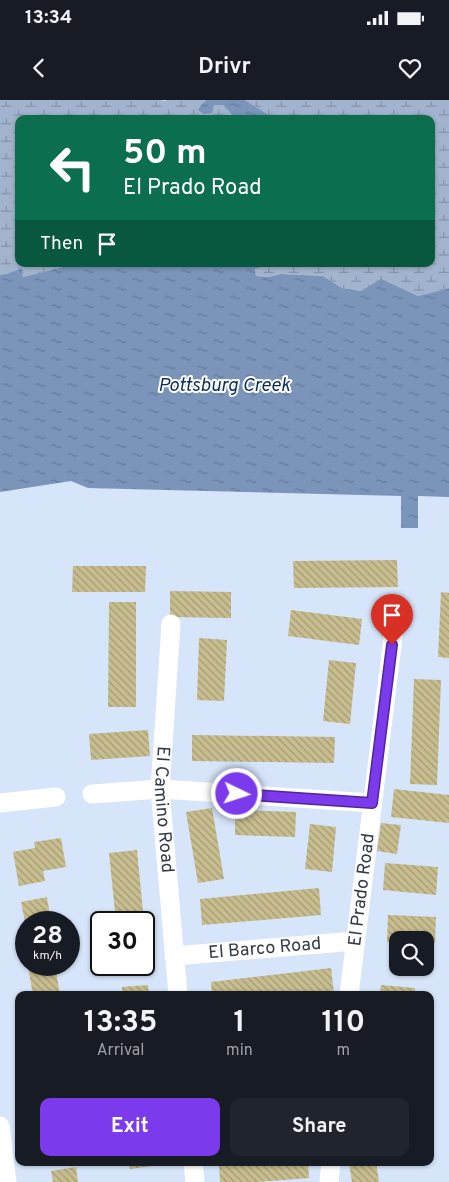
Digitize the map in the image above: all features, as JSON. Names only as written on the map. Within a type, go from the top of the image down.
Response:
[{"type":"street","name":"El Prado Road","points":[[349,991],[397,605]]},
{"type":"street","name":"El Camino Road","points":[[171,624],[160,788],[178,991]]},
{"type":"street","points":[[92,794],[160,788],[372,803]]},
{"type":"street","points":[[0,803],[56,797]]},
{"type":"street","name":"El Barco Road","points":[[174,956],[355,941]]},
{"type":"street","points":[[0,1126],[7,1182]]},
{"type":"street","points":[[193,1166],[194,1182]]},
{"type":"street","points":[[329,1182],[331,1166]]},
{"type":"green space","points":[[0,100],[206,100],[202,104],[223,105],[232,115],[15,115],[15,267],[63,267],[23,277],[21,268],[7,275],[0,275]]},
{"type":"green space","points":[[245,100],[449,100],[449,288],[418,296],[405,290],[361,291],[342,288],[323,276],[281,274],[268,277],[256,276],[255,269],[261,267],[435,267],[435,115],[269,115]]},
{"type":"water","points":[[206,100],[245,100],[269,115],[232,115],[223,105],[214,105],[212,113],[204,114],[198,110]]},
{"type":"water","name":"Pottsburg Creek","points":[[63,267],[261,267],[255,269],[256,276],[268,277],[281,274],[323,276],[342,288],[361,291],[381,279],[418,296],[449,288],[449,497],[418,496],[418,528],[401,528],[401,496],[88,488],[71,481],[0,492],[0,275],[22,268],[23,277]]},
{"type":"building","points":[[397,560],[398,587],[294,588],[293,561]]},
{"type":"building","points":[[73,566],[146,566],[145,592],[72,592]]},
{"type":"building","points":[[170,591],[231,592],[231,618],[170,617]]},
{"type":"building","points":[[441,592],[449,593],[449,658],[438,657]]},
{"type":"building","points":[[109,602],[136,602],[136,707],[108,707]]},
{"type":"building","points":[[291,610],[362,619],[359,645],[288,636]]},
{"type":"building","points":[[199,638],[227,640],[224,701],[197,700]]},
{"type":"building","points":[[329,660],[356,663],[350,724],[323,721]]},
{"type":"building","points":[[414,679],[441,680],[437,785],[410,784]]},
{"type":"building","points":[[148,730],[150,756],[91,760],[89,734]]},
{"type":"building","points":[[192,735],[335,737],[334,763],[192,761]]},
{"type":"building","points":[[394,789],[449,795],[449,823],[391,817]]},
{"type":"building","points":[[212,808],[224,879],[198,883],[186,812]]},
{"type":"building","points":[[235,810],[296,812],[295,837],[235,835]]},
{"type":"building","points":[[381,823],[401,825],[397,854],[377,851]]},
{"type":"building","points":[[310,824],[336,827],[332,872],[305,869]]},
{"type":"building","points":[[61,838],[66,867],[43,871],[45,881],[19,886],[13,852],[35,848],[34,842]]},
{"type":"building","points":[[137,850],[143,911],[115,911],[109,853]]},
{"type":"building","points":[[385,863],[438,867],[436,895],[383,890]]},
{"type":"building","points":[[319,888],[321,915],[202,925],[200,899]]},
{"type":"building","points":[[47,897],[49,911],[23,911],[21,902]]},
{"type":"building","points":[[388,915],[436,917],[435,943],[434,931],[389,931],[389,942],[387,942]]},
{"type":"building","points":[[331,968],[334,991],[212,991],[211,982]]},
{"type":"building","points":[[30,976],[57,976],[59,991],[32,991]]},
{"type":"building","points":[[148,985],[149,991],[122,991],[122,987]]},
{"type":"building","points":[[381,985],[415,988],[415,991],[380,991]]},
{"type":"building","points":[[130,1166],[152,1166],[130,1169]]},
{"type":"building","points":[[219,1166],[308,1166],[309,1178],[257,1182],[220,1182]]},
{"type":"building","points":[[349,1166],[377,1166],[379,1182],[352,1182]]},
{"type":"building","points":[[76,1167],[78,1182],[53,1182],[51,1171]]},
{"type":"route","points":[[237,794],[372,803],[392,645]]}]
